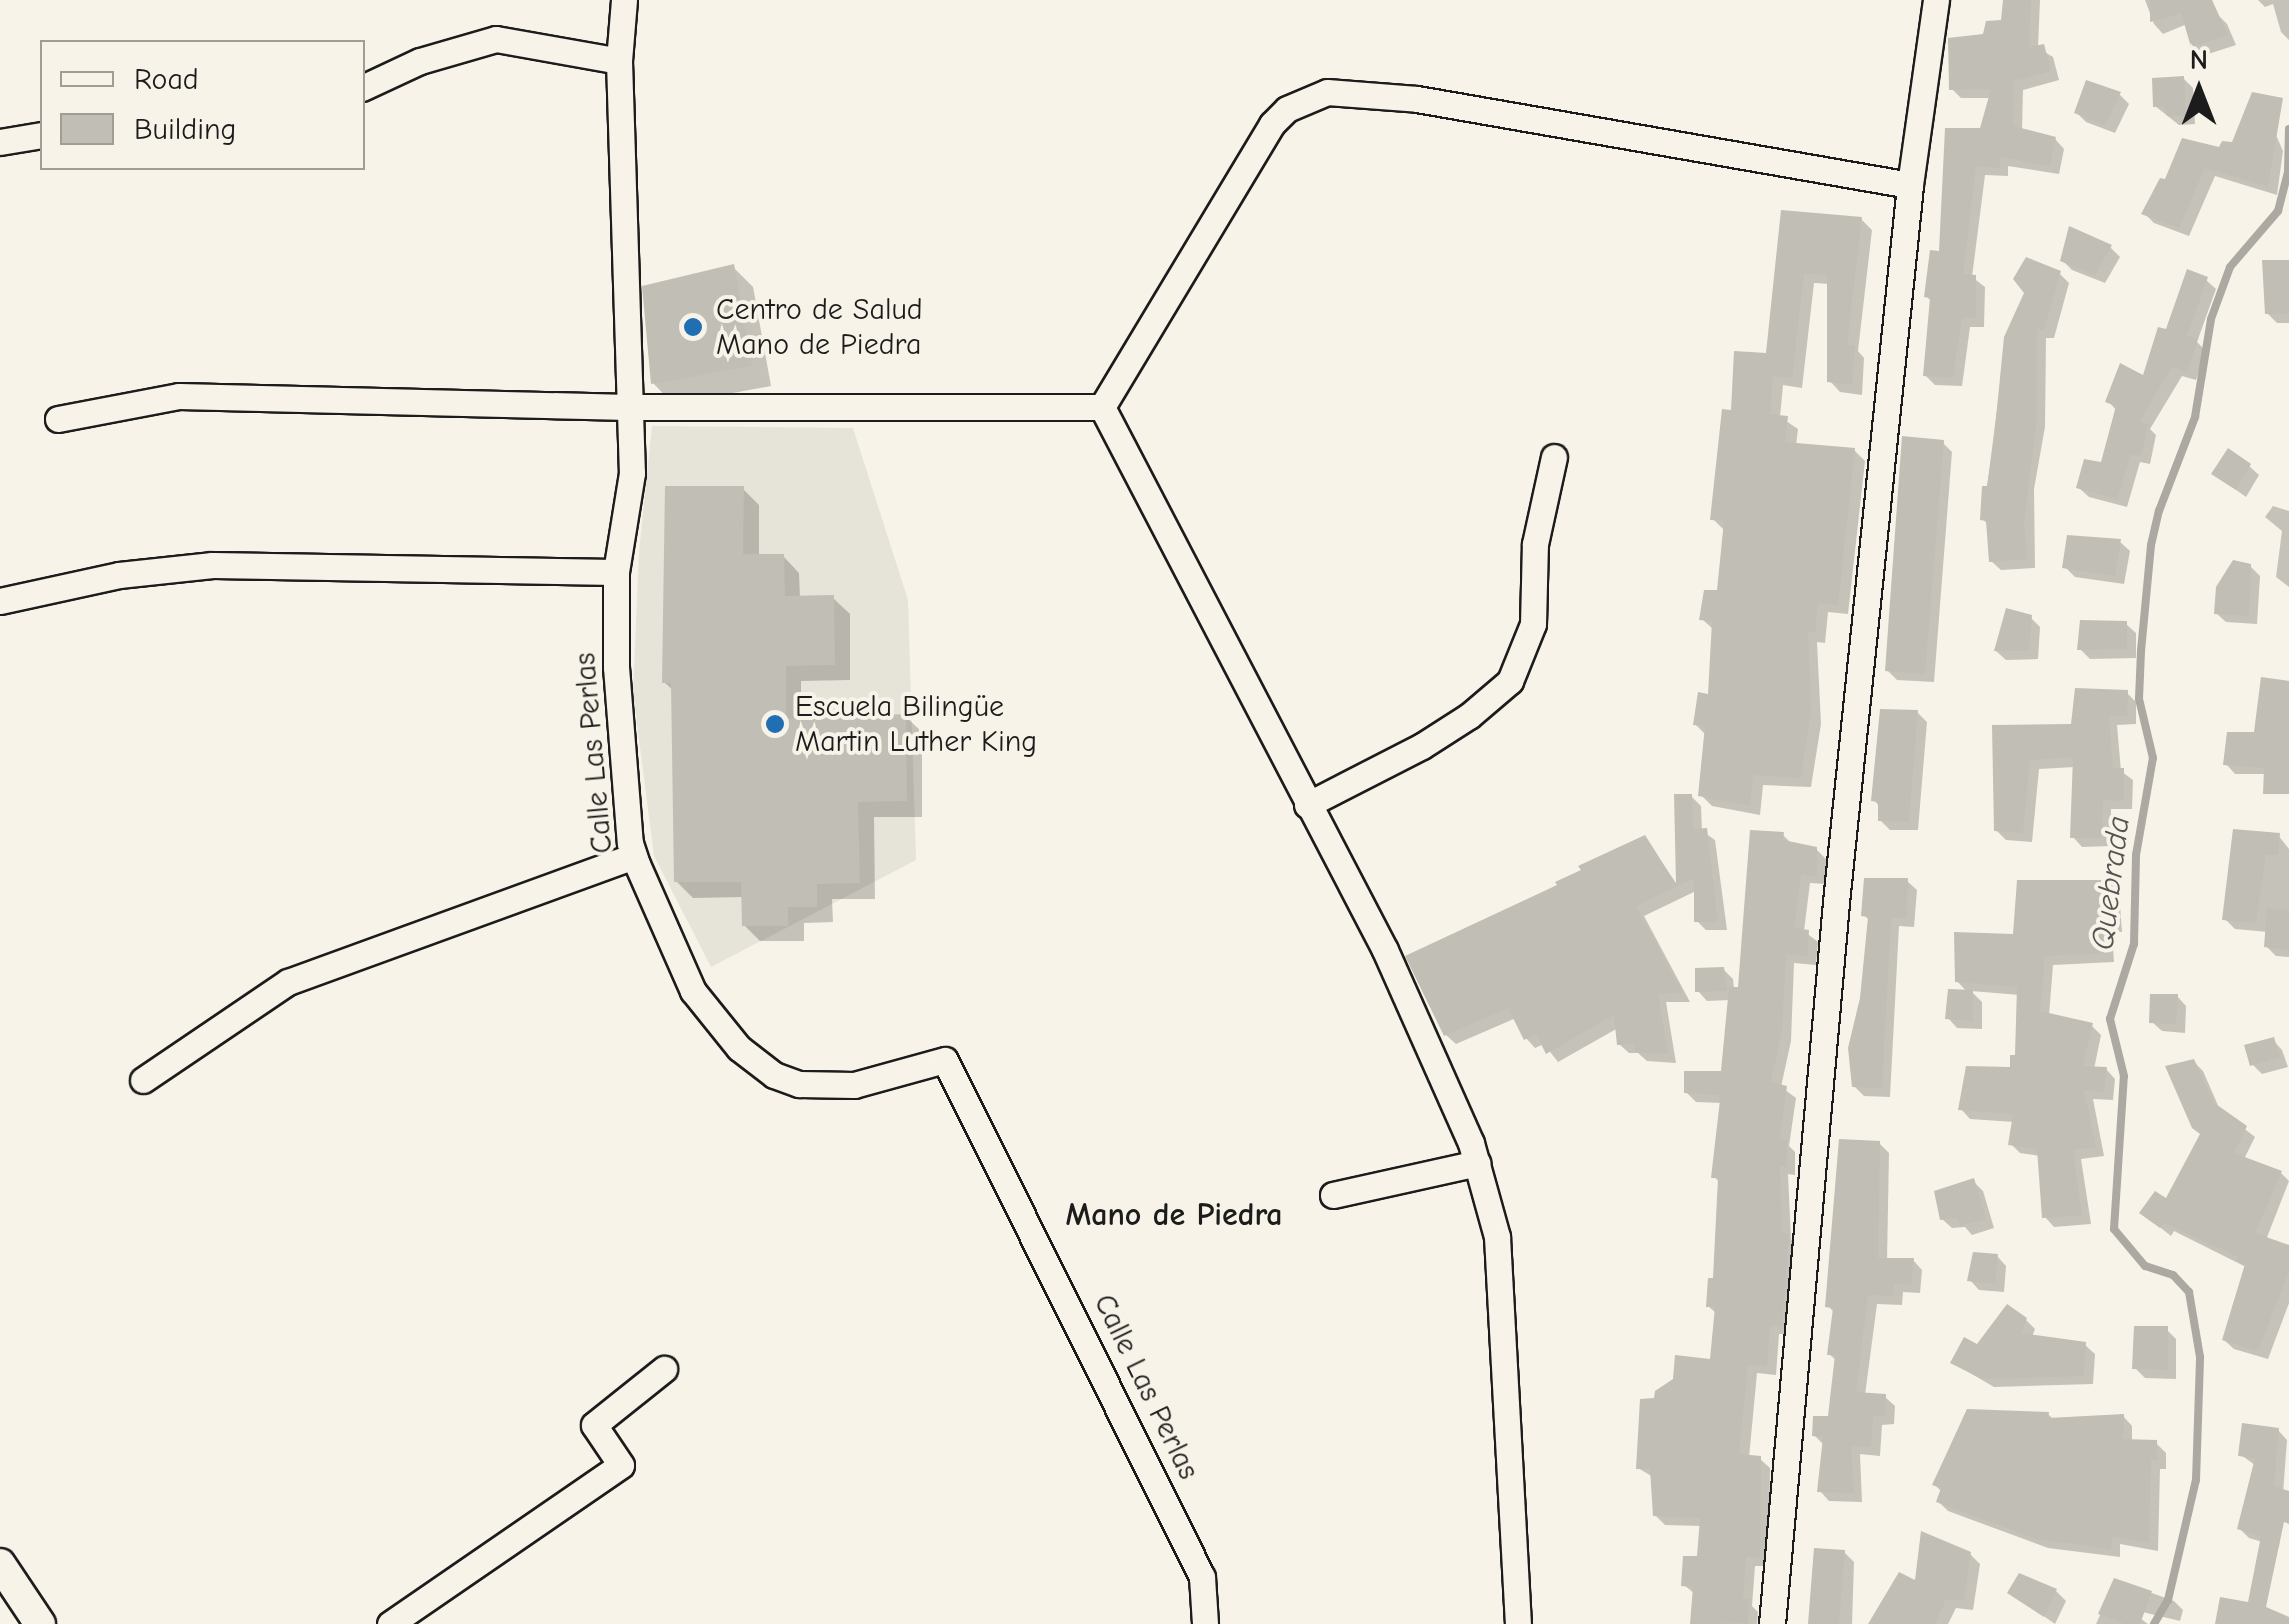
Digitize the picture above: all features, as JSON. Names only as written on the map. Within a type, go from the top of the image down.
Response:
[{"type":"street","name":"Calle Las Perlas","points":[[624,0],[619,61],[632,473],[616,572],[616,667],[634,856],[692,991],[739,1048],[774,1075],[799,1084],[854,1085],[945,1060],[1202,1576],[1205,1624]]},
{"type":"street","points":[[1772,1624],[1837,892],[1910,185],[1936,0]]},
{"type":"street","points":[[365,87],[420,61],[496,39],[619,61]]},
{"type":"street","points":[[1102,407],[1272,124],[1287,109],[1327,92],[1417,100],[1910,185]]},
{"type":"street","points":[[0,142],[40,135]]},
{"type":"street","points":[[58,419],[179,396],[629,407],[1102,407]]},
{"type":"street","points":[[1102,407],[1384,950],[1477,1163],[1497,1236],[1518,1624]]},
{"type":"street","points":[[1307,805],[1422,746],[1469,716],[1510,681],[1533,624],[1535,544],[1554,457]]},
{"type":"street","points":[[0,602],[119,575],[212,564],[616,572]]},
{"type":"street","points":[[143,1080],[288,982],[634,856]]},
{"type":"street","points":[[1333,1195],[1477,1163]]},
{"type":"street","points":[[390,1624],[620,1465],[594,1425],[664,1369]]},
{"type":"street","points":[[0,1564],[40,1624]]},
{"type":"shaded area","name":"Escuela Bilingüe Martin Luther King","points":[[652,426],[853,428],[908,600],[916,860],[711,967],[654,856],[633,693],[639,552]]},
{"type":"building","points":[[2003,0],[2031,0],[2029,47],[2044,44],[2051,71],[2014,81],[2013,126],[2056,137],[2050,166],[2000,157],[2000,168],[1976,166],[1963,274],[1976,275],[1976,318],[1962,318],[1953,378],[1923,376],[1930,298],[1924,297],[1930,250],[1939,251],[1945,128],[1980,128],[1991,89],[1949,90],[1948,38],[1983,34],[1986,21],[2001,20]]},
{"type":"building","points":[[2150,0],[2212,0],[2228,35],[2191,47],[2181,13],[2150,22]]},
{"type":"building","points":[[2184,76],[2186,116],[2167,116],[2165,107],[2153,107],[2152,78]]},
{"type":"building","points":[[2086,80],[2121,92],[2105,125],[2074,113]]},
{"type":"building","points":[[2252,92],[2283,98],[2268,187],[2205,168],[2179,228],[2141,214],[2160,178],[2165,179],[2182,138],[2219,147],[2222,141],[2232,142]]},
{"type":"building","points":[[1781,210],[1862,217],[1847,345],[1855,345],[1852,385],[1827,382],[1827,275],[1804,273],[1792,378],[1773,376],[1770,414],[1788,416],[1785,442],[1855,448],[1838,605],[1818,603],[1815,633],[1808,632],[1811,711],[1801,778],[1753,775],[1750,806],[1698,796],[1705,726],[1693,725],[1698,692],[1708,694],[1712,621],[1699,620],[1704,590],[1717,590],[1724,521],[1710,520],[1722,409],[1731,410],[1734,351],[1766,353]]},
{"type":"building","points":[[2069,226],[2112,245],[2095,275],[2060,261]]},
{"type":"building","points":[[2026,257],[2061,271],[2044,330],[2037,329],[2037,416],[2024,522],[2027,559],[1989,562],[1986,521],[1980,520],[1982,486],[1987,486],[1994,439],[2004,337],[2024,293],[2013,279]]},
{"type":"building","points":[[2262,260],[2289,260],[2289,314],[2265,314]]},
{"type":"building","name":"Centro de Salud Mano de Piedra","points":[[734,264],[752,366],[651,384],[642,286]]},
{"type":"building","points":[[2187,269],[2208,277],[2187,336],[2198,339],[2187,372],[2172,367],[2139,422],[2148,424],[2141,456],[2131,454],[2117,499],[2076,488],[2084,459],[2101,462],[2116,406],[2105,402],[2120,363],[2143,375],[2158,327],[2166,329]]},
{"type":"building","points":[[1902,436],[1944,440],[1925,674],[1885,671]]},
{"type":"building","points":[[2228,448],[2251,464],[2236,490],[2211,474]]},
{"type":"building","points":[[665,486],[744,486],[743,554],[784,554],[785,596],[834,595],[835,665],[786,666],[786,719],[906,714],[907,801],[858,802],[860,883],[817,884],[817,907],[788,907],[788,926],[742,926],[741,882],[674,882],[671,683],[662,683]]},
{"type":"building","points":[[2067,535],[2121,539],[2115,576],[2062,568]]},
{"type":"building","points":[[2233,560],[2251,564],[2249,616],[2214,614],[2216,587]]},
{"type":"building","points":[[2006,608],[2032,615],[2029,651],[1994,651]]},
{"type":"building","points":[[2080,620],[2127,621],[2127,649],[2077,650]]},
{"type":"building","points":[[2261,677],[2289,681],[2289,794],[2263,794],[2264,768],[2223,765],[2227,732],[2254,732]]},
{"type":"building","points":[[2075,688],[2128,690],[2127,716],[2109,716],[2113,768],[2124,768],[2124,801],[2103,800],[2102,838],[2070,838],[2073,757],[2030,760],[2023,833],[1994,831],[1992,725],[2071,724]]},
{"type":"building","points":[[1880,709],[1918,710],[1909,822],[1878,821],[1878,802],[1871,801]]},
{"type":"building","points":[[1674,794],[1692,794],[1693,829],[1707,828],[1718,922],[1694,922],[1694,878],[1636,906],[1683,993],[1658,994],[1668,1054],[1634,1052],[1635,1044],[1617,1045],[1614,1015],[1546,1054],[1536,1034],[1524,1040],[1508,1008],[1444,1036],[1405,956],[1557,885],[1555,882],[1581,870],[1578,866],[1645,835],[1676,884]]},
{"type":"building","points":[[2233,829],[2280,833],[2278,855],[2266,855],[2256,923],[2222,920]]},
{"type":"building","points":[[1750,830],[1784,832],[1783,840],[1817,847],[1817,876],[1801,875],[1794,928],[1809,930],[1807,956],[1786,954],[1782,1031],[1771,1082],[1787,1086],[1780,1139],[1787,1140],[1787,1167],[1780,1166],[1782,1233],[1789,1234],[1782,1326],[1770,1326],[1767,1366],[1748,1365],[1739,1454],[1761,1456],[1760,1558],[1746,1557],[1743,1599],[1749,1599],[1748,1623],[1690,1624],[1693,1587],[1681,1586],[1683,1556],[1697,1556],[1700,1518],[1653,1516],[1650,1469],[1636,1469],[1640,1399],[1654,1398],[1655,1391],[1673,1379],[1675,1355],[1710,1359],[1715,1307],[1706,1307],[1708,1278],[1713,1278],[1718,1178],[1711,1178],[1720,1100],[1718,1095],[1684,1093],[1684,1071],[1721,1071],[1729,987],[1738,987]]},
{"type":"building","points":[[1864,878],[1908,878],[1906,918],[1891,918],[1882,1088],[1852,1087],[1848,1048],[1860,998],[1868,917],[1861,916]]},
{"type":"building","points":[[2017,880],[2110,880],[2113,923],[2104,923],[2105,953],[2045,956],[2040,1011],[2093,1023],[2083,1066],[2107,1067],[2104,1092],[2084,1090],[2096,1147],[2073,1150],[2082,1215],[2042,1218],[2037,1149],[2008,1145],[2013,1114],[1958,1110],[1966,1066],[2010,1067],[2010,1055],[2015,1055],[2017,987],[1955,982],[1954,932],[2013,934]]},
{"type":"building","points":[[2267,908],[2289,910],[2289,950],[2264,947]]},
{"type":"building","points":[[1724,967],[1727,991],[1695,992],[1695,968]]},
{"type":"building","points":[[1948,989],[1973,990],[1973,1021],[1945,1019]]},
{"type":"building","points":[[2150,994],[2178,994],[2176,1024],[2149,1023]]},
{"type":"building","points":[[2274,1037],[2280,1057],[2250,1066],[2244,1045]]},
{"type":"building","points":[[2194,1059],[2213,1102],[2247,1126],[2234,1153],[2282,1171],[2255,1233],[2289,1245],[2289,1271],[2258,1351],[2222,1340],[2245,1264],[2236,1261],[2238,1257],[2164,1223],[2160,1228],[2139,1213],[2155,1191],[2166,1198],[2200,1134],[2192,1128],[2165,1066]]},
{"type":"building","points":[[1839,1139],[1880,1141],[1878,1258],[1914,1258],[1911,1285],[1894,1283],[1893,1296],[1868,1295],[1856,1392],[1886,1394],[1885,1416],[1873,1416],[1871,1447],[1851,1446],[1854,1493],[1817,1492],[1823,1437],[1812,1436],[1813,1416],[1828,1416],[1835,1355],[1827,1355],[1833,1308],[1825,1307]]},
{"type":"building","points":[[1974,1178],[1986,1219],[1960,1226],[1957,1218],[1940,1220],[1934,1191]]},
{"type":"building","points":[[1973,1252],[1998,1254],[1995,1284],[1967,1281]]},
{"type":"building","points":[[2007,1304],[2027,1318],[2021,1333],[2086,1342],[2084,1376],[1982,1379],[1950,1363],[1964,1337],[1977,1344]]},
{"type":"building","points":[[2134,1326],[2168,1326],[2168,1370],[2132,1369]]},
{"type":"building","points":[[1967,1409],[2049,1412],[2048,1418],[2124,1414],[2123,1439],[2157,1440],[2157,1460],[2151,1460],[2149,1543],[2112,1536],[2111,1549],[2036,1539],[1936,1502],[1941,1488],[1932,1485]]},
{"type":"building","points":[[2242,1423],[2279,1428],[2274,1486],[2289,1491],[2289,1524],[2284,1522],[2266,1607],[2289,1617],[2289,1624],[2215,1624],[2220,1597],[2248,1602],[2261,1536],[2237,1529],[2255,1458],[2238,1456]]},
{"type":"building","points":[[1921,1531],[1971,1552],[1964,1601],[1946,1599],[1935,1624],[1868,1624],[1899,1572],[1915,1580]]},
{"type":"building","points":[[1814,1548],[1845,1550],[1839,1624],[1808,1624]]},
{"type":"building","points":[[2019,1573],[2057,1589],[2044,1617],[2007,1593]]},
{"type":"building","points":[[2114,1578],[2152,1591],[2140,1624],[2125,1624],[2098,1614]]},
{"type":"waterway","name":"Quebrada","points":[[2154,1624],[2168,1600],[2196,1480],[2200,1357],[2189,1292],[2173,1275],[2145,1266],[2114,1229],[2124,1076],[2110,1019],[2134,944],[2136,855],[2153,758],[2139,699],[2141,651],[2151,545],[2159,511],[2195,417],[2211,319],[2230,267],[2278,211],[2288,172],[2289,129]]},
{"type":"place","name":"Centro de Salud Mano de Piedra","points":[[693,327]]},
{"type":"place","name":"Escuela Bilingüe Martin Luther King","points":[[775,724]]},
{"type":"district","name":"Mano de Piedra","points":[[1174,1215]]}]
